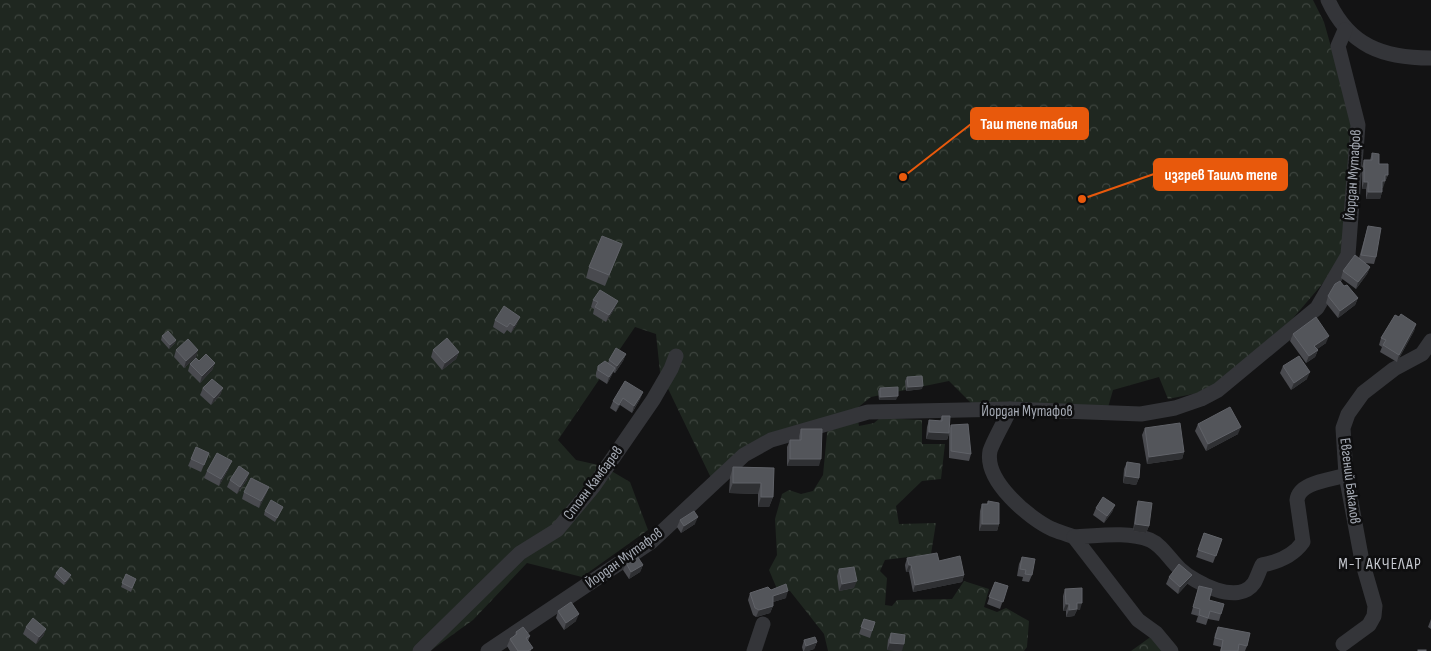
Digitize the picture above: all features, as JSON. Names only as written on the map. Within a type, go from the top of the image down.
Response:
[{"type":"street","points":[[1328,0],[1345,30],[1380,53],[1412,58],[1431,58]]},
{"type":"street","name":"Йордан Мутафов","points":[[488,651],[651,542],[744,455],[771,440],[868,412],[1010,409],[1141,414],[1175,408],[1218,390],[1317,308],[1348,255],[1358,125],[1338,46],[1345,30]]},
{"type":"street","name":"Евгений Бакалов","points":[[1343,644],[1369,625],[1374,616],[1375,606],[1362,561],[1346,475],[1343,428],[1348,414],[1363,393],[1394,369],[1422,354],[1431,341]]},
{"type":"street","name":"Стоян Камбарев","points":[[420,651],[520,554],[557,530],[593,488],[653,400],[671,369],[676,356]]},
{"type":"street","points":[[1010,409],[990,452],[995,479],[1006,493],[1034,518],[1051,529],[1074,536],[1130,536],[1150,540],[1180,570],[1202,584],[1219,591],[1235,593],[1244,591],[1254,584],[1262,566],[1296,552],[1303,542],[1297,500],[1298,494],[1302,488],[1346,475]]},
{"type":"street","points":[[1074,536],[1138,620],[1156,633],[1171,651]]},
{"type":"street","points":[[754,651],[763,624]]},
{"type":"green space","points":[[0,0],[1313,0],[1324,22],[1352,121],[1341,262],[1283,330],[1208,391],[1168,399],[1159,377],[1113,390],[1105,418],[971,417],[974,406],[949,381],[871,397],[856,409],[859,426],[874,423],[880,418],[922,420],[922,444],[945,444],[941,479],[922,481],[896,506],[899,524],[936,523],[931,554],[885,560],[880,571],[887,578],[885,605],[892,606],[897,600],[952,599],[964,581],[989,589],[984,607],[997,612],[1006,608],[1029,621],[1027,647],[1024,651],[828,651],[824,634],[790,591],[777,589],[769,570],[777,555],[775,519],[782,494],[789,490],[801,494],[813,491],[823,475],[828,423],[771,435],[711,478],[660,372],[656,334],[635,327],[558,440],[576,460],[603,466],[630,482],[648,530],[582,577],[527,563],[473,620],[430,651],[0,651]]},
{"type":"green space","points":[[1156,633],[1171,651],[1131,651]]},
{"type":"building","points":[[1372,153],[1379,154],[1379,164],[1388,164],[1388,175],[1385,175],[1385,181],[1382,181],[1382,192],[1368,192],[1368,182],[1364,182],[1364,160],[1372,160]]},
{"type":"building","points":[[1368,226],[1381,228],[1376,257],[1361,255]]},
{"type":"building","points":[[602,236],[622,244],[609,275],[589,267]]},
{"type":"building","points":[[1355,255],[1370,267],[1358,282],[1343,271]]},
{"type":"building","points":[[1340,281],[1344,286],[1347,285],[1358,298],[1340,311],[1328,296],[1335,284]]},
{"type":"building","points":[[600,290],[618,301],[609,315],[595,307],[598,302],[593,300]]},
{"type":"building","points":[[504,306],[520,317],[514,326],[510,323],[507,327],[495,320]]},
{"type":"building","points":[[1401,314],[1416,324],[1399,355],[1383,345],[1386,340],[1381,338],[1395,315],[1399,317]]},
{"type":"building","points":[[1316,317],[1329,336],[1314,346],[1318,350],[1309,356],[1293,334]]},
{"type":"building","points":[[168,331],[176,340],[170,345],[162,336]]},
{"type":"building","points":[[447,338],[459,352],[445,363],[433,350]]},
{"type":"building","points":[[188,339],[198,350],[186,361],[176,350]]},
{"type":"building","points":[[616,348],[626,354],[617,366],[609,360]]},
{"type":"building","points":[[206,354],[215,363],[202,376],[190,364],[196,358],[199,361]]},
{"type":"building","points":[[1299,356],[1310,372],[1294,383],[1283,366]]},
{"type":"building","points":[[605,361],[615,368],[609,377],[598,370],[598,366]]},
{"type":"building","points":[[922,376],[923,386],[908,387],[907,377]]},
{"type":"building","points":[[212,379],[223,388],[214,398],[203,388]]},
{"type":"building","points":[[625,381],[643,392],[634,406],[623,398],[619,405],[613,401]]},
{"type":"building","points":[[898,387],[898,396],[880,397],[880,388]]},
{"type":"building","points":[[1230,407],[1241,427],[1208,444],[1198,424]]},
{"type":"building","points":[[942,416],[950,416],[949,433],[929,432],[929,420],[942,421]]},
{"type":"building","points":[[1180,423],[1184,452],[1149,457],[1145,428]]},
{"type":"building","points":[[968,424],[971,454],[951,451],[951,425]]},
{"type":"building","points":[[801,429],[822,429],[821,459],[790,459],[790,440],[801,440]]},
{"type":"building","points":[[196,447],[209,453],[204,465],[191,459]]},
{"type":"building","points":[[217,453],[232,461],[221,479],[207,471]]},
{"type":"building","points":[[1127,462],[1140,464],[1139,478],[1125,476]]},
{"type":"building","points":[[239,466],[249,473],[240,487],[230,480]]},
{"type":"building","points":[[733,467],[774,468],[773,497],[761,497],[761,483],[733,483]]},
{"type":"building","points":[[251,478],[269,487],[261,501],[244,492]]},
{"type":"building","points":[[1103,497],[1115,505],[1107,516],[1096,508]]},
{"type":"building","points":[[271,500],[283,507],[277,518],[265,511]]},
{"type":"building","points":[[988,501],[999,503],[999,524],[982,524],[982,504],[988,504]]},
{"type":"building","points":[[1138,501],[1152,503],[1149,526],[1135,524]]},
{"type":"building","points":[[694,511],[698,517],[684,526],[680,520]]},
{"type":"building","points":[[1204,533],[1222,539],[1216,556],[1198,550]]},
{"type":"building","points":[[937,553],[939,561],[960,556],[964,575],[915,585],[911,565],[909,565],[907,558]]},
{"type":"building","points":[[637,556],[643,565],[631,572],[626,563]]},
{"type":"building","points":[[1022,557],[1035,559],[1032,575],[1025,574],[1026,570],[1020,569]]},
{"type":"building","points":[[1179,564],[1192,575],[1180,587],[1169,577]]},
{"type":"building","points":[[61,567],[71,575],[65,582],[56,573]]},
{"type":"building","points":[[854,567],[857,581],[842,584],[839,569]]},
{"type":"building","points":[[126,574],[136,579],[132,588],[122,583]]},
{"type":"building","points":[[995,582],[1008,586],[1003,602],[989,597]]},
{"type":"building","points":[[786,584],[788,591],[773,596],[773,606],[759,610],[755,608],[750,593],[768,587],[771,590]]},
{"type":"building","points":[[1199,586],[1212,589],[1209,600],[1224,604],[1221,614],[1210,611],[1208,618],[1199,615],[1200,609],[1193,607]]},
{"type":"building","points":[[1082,588],[1082,603],[1077,603],[1077,609],[1069,610],[1069,604],[1066,604],[1065,589]]},
{"type":"building","points":[[571,602],[579,614],[566,623],[558,611]]},
{"type":"building","points":[[33,618],[46,629],[39,637],[26,627]]},
{"type":"building","points":[[864,619],[875,622],[872,631],[861,627]]},
{"type":"building","points":[[523,627],[530,636],[526,638],[533,648],[528,651],[518,651],[510,639]]},
{"type":"building","points":[[1218,627],[1250,633],[1247,646],[1239,644],[1238,651],[1221,651],[1223,640],[1215,638]]},
{"type":"building","points":[[891,633],[905,635],[904,644],[890,643]]},
{"type":"building","points":[[815,637],[817,642],[806,646],[804,640]]},
{"type":"place","name":"Таш тепе табия","points":[[903,177]]},
{"type":"place","name":"изгрев Ташлъ тепе","points":[[1082,199]]},
{"type":"district","name":"М-Т АКЧЕЛАР","points":[[1380,564]]}]
